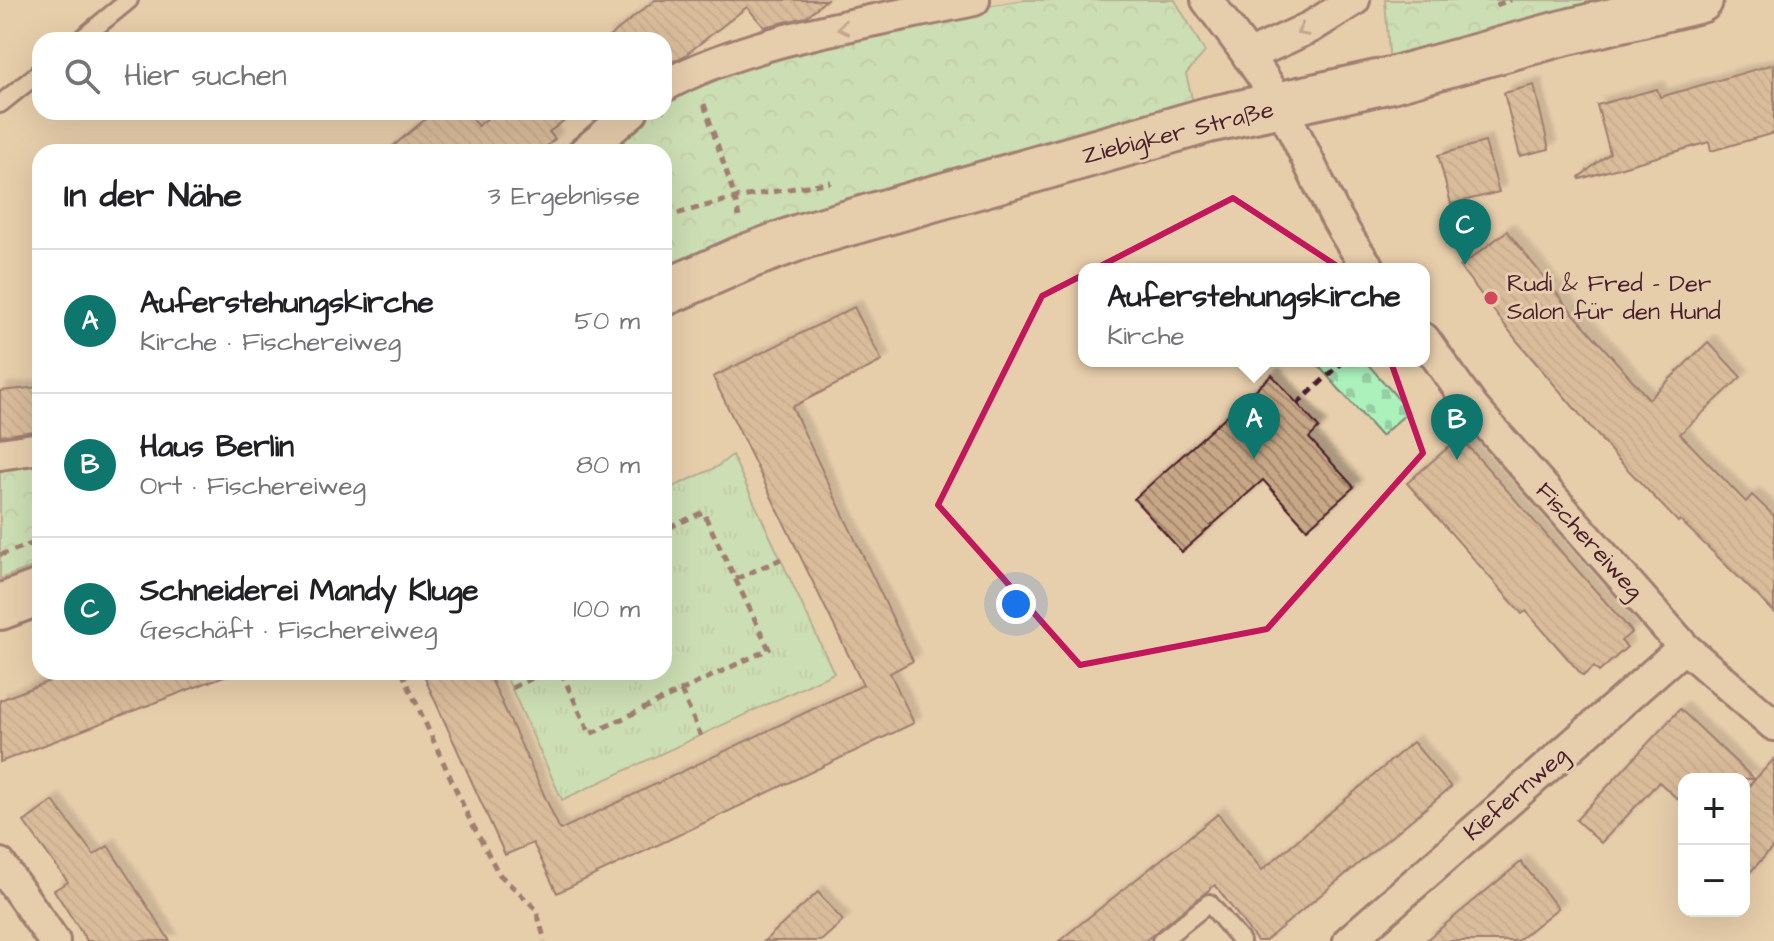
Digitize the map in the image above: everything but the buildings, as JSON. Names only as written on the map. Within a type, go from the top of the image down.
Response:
[{"type":"main road","name":"Ziebigker Straße","points":[[672,289],[803,236],[1208,120],[1281,106],[1700,0]]},
{"type":"main road","points":[[0,607],[32,595]]},
{"type":"street","points":[[676,79],[787,40],[974,0]]},
{"type":"street","points":[[1207,0],[1281,106],[1333,212],[1366,263]]},
{"type":"street","points":[[1248,56],[1311,27],[1354,0]]},
{"type":"street","points":[[594,144],[622,120]]},
{"type":"street","name":"Fischereiweg","points":[[1430,347],[1473,408],[1684,647],[1774,725]]},
{"type":"street","points":[[0,454],[32,449]]},
{"type":"street","name":"Kiefernweg","points":[[1349,941],[1684,647]]},
{"type":"street","points":[[0,864],[54,941]]},
{"type":"lane","points":[[90,32],[129,0]]},
{"type":"lane","points":[[0,104],[32,78]]},
{"type":"lane","points":[[1161,941],[1209,903],[1241,941]]},
{"type":"path","points":[[676,79],[701,97],[735,198],[746,257]]},
{"type":"path","points":[[1297,404],[1337,367]]},
{"type":"path","points":[[565,680],[590,734],[769,649],[703,512],[672,526]]},
{"type":"path","points":[[0,555],[32,544]]},
{"type":"path","points":[[736,579],[781,559]]},
{"type":"path","points":[[406,680],[499,874],[536,909],[545,941]]},
{"type":"path","points":[[512,688],[528,680]]},
{"type":"path","points":[[681,691],[701,736]]},
{"type":"highlighted area","points":[[1233,198],[1363,283],[1423,453],[1267,629],[1080,665],[938,505],[1042,296]]},
{"type":"green space","points":[[1024,0],[1175,0],[1205,52],[1186,74],[1193,102],[841,202],[672,268],[672,144],[612,144],[641,120],[672,120],[672,96],[704,80],[802,47],[912,20]]},
{"type":"green space","points":[[1385,0],[1700,0],[1391,80]]},
{"type":"green space","points":[[1319,367],[1370,367],[1409,411],[1381,436]]},
{"type":"green space","points":[[732,455],[834,673],[562,800],[508,680],[672,680],[672,487],[717,467]]},
{"type":"green space","points":[[32,462],[32,567],[0,579],[0,468]]},
{"type":"place","name":"Schneiderei Mandy Kluge","points":[[1465,265]]},
{"type":"place","name":"Rudi & Fred - Der Salon für den Hund","points":[[1491,298]]},
{"type":"place","name":"Auferstehungskirche","points":[[1254,459]]},
{"type":"place","name":"Haus Berlin","points":[[1457,460]]}]
